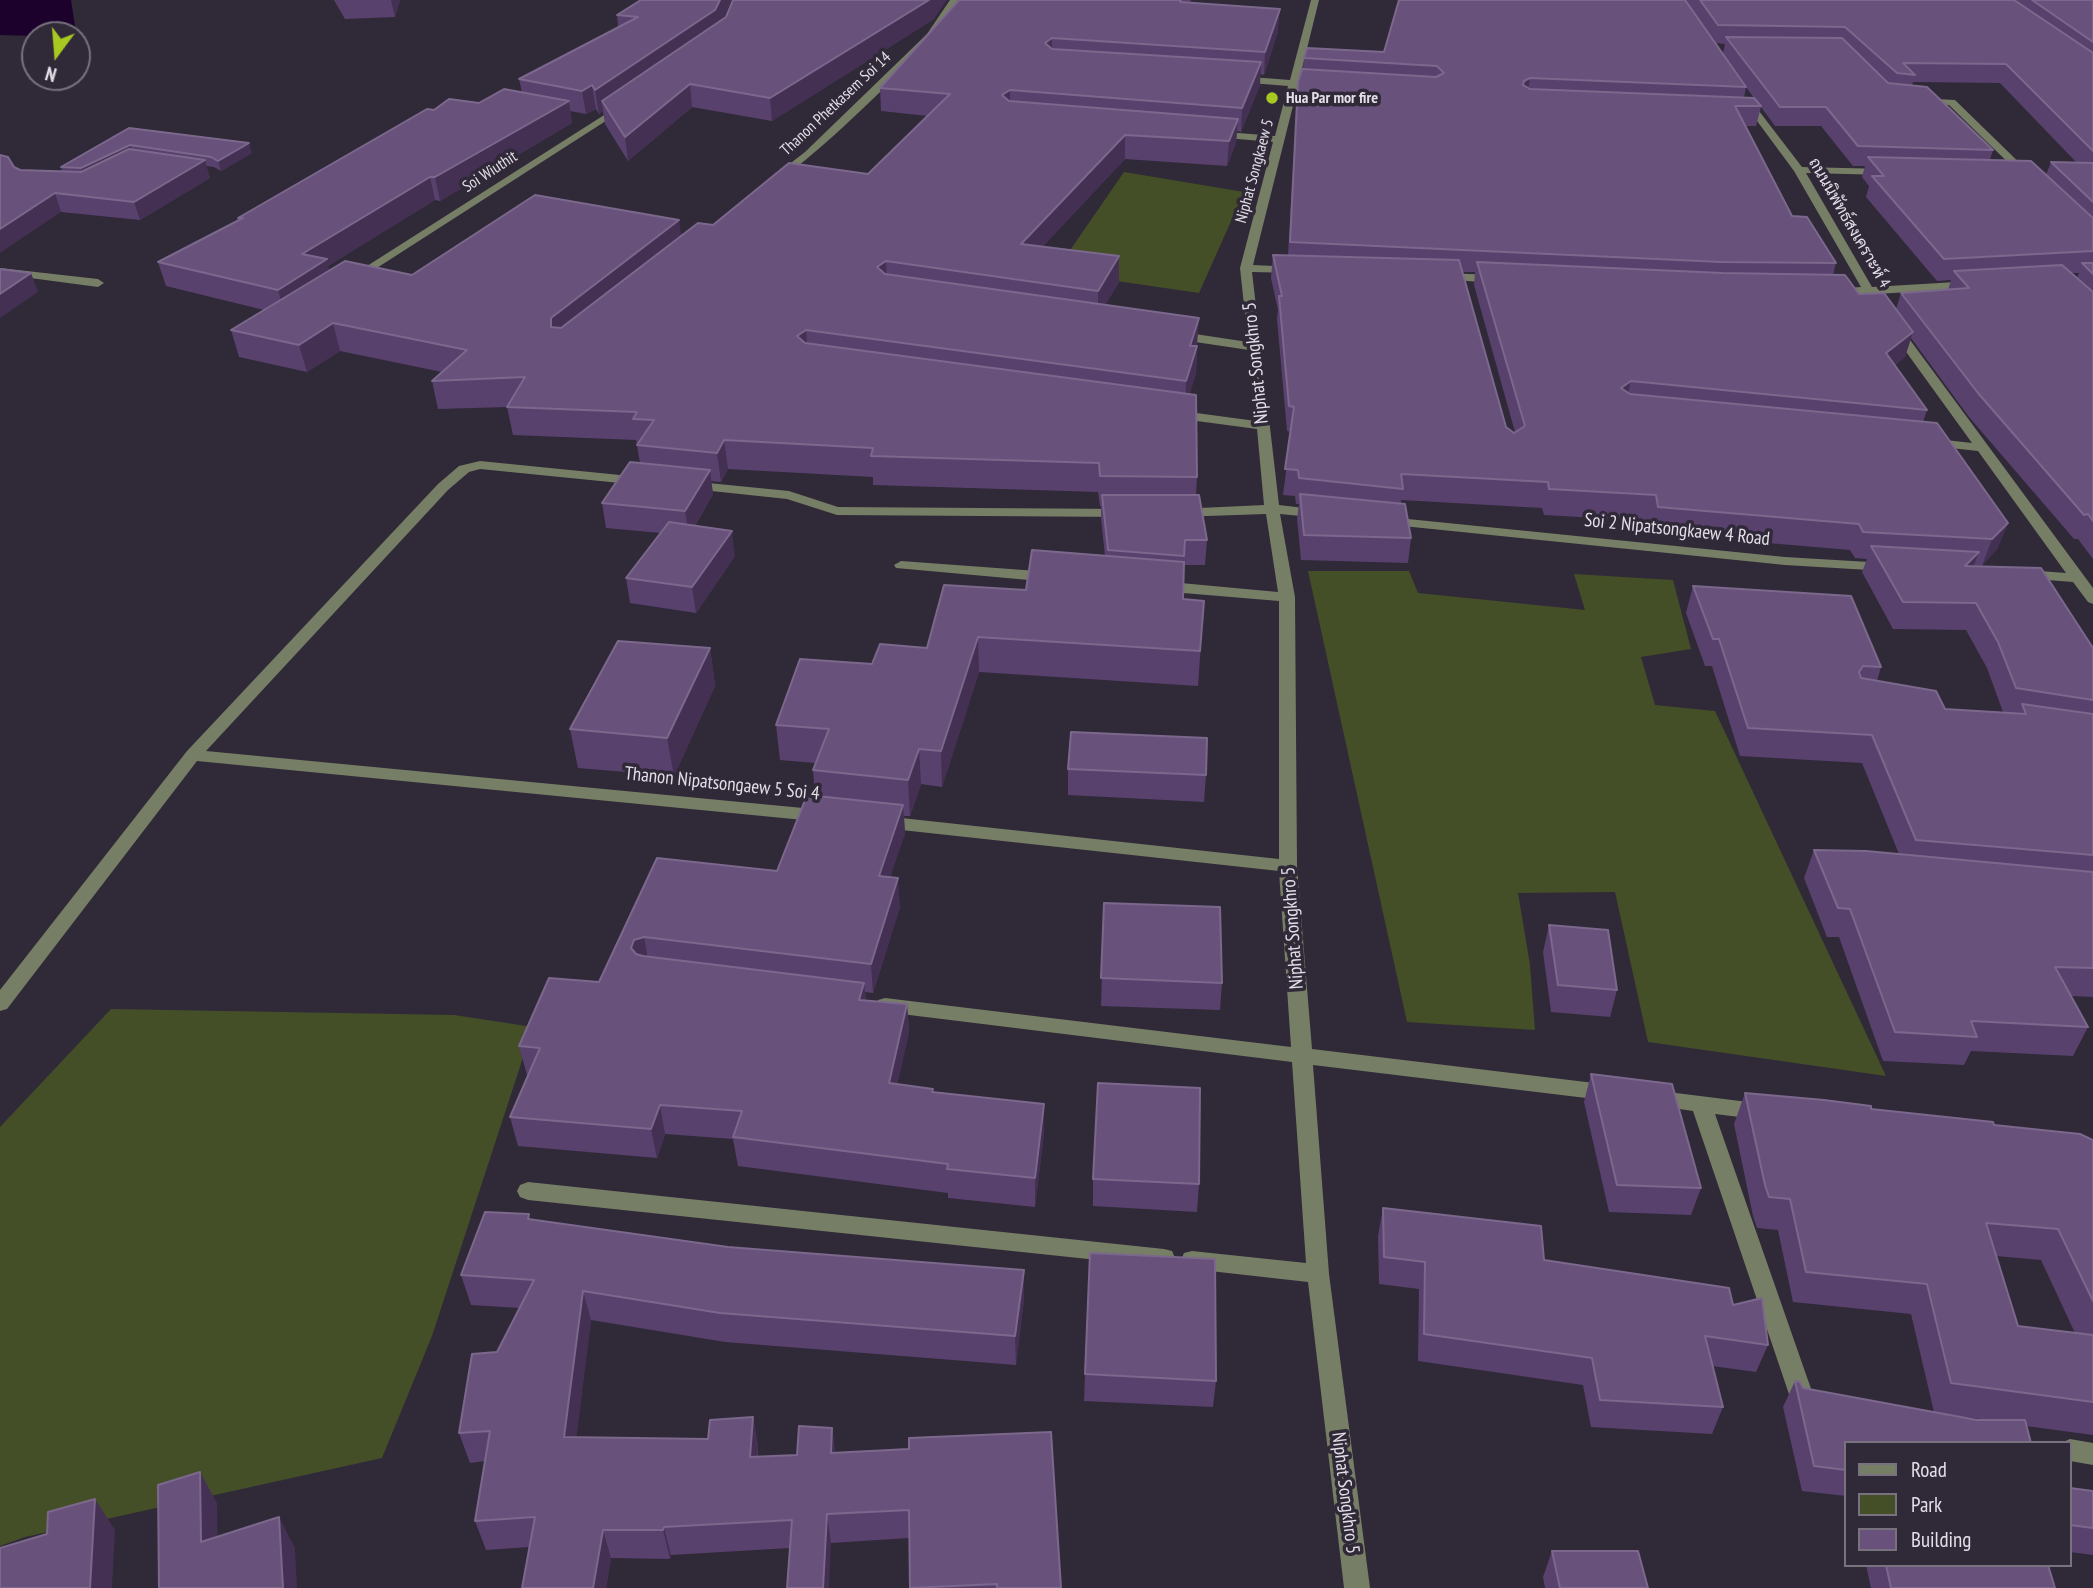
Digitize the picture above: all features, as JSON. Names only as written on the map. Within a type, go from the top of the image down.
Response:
[{"type":"street","name":"Thanon Phetkasem Soi 14","points":[[766,188],[809,154],[930,36],[954,0]]},
{"type":"street","name":"Niphat Songkaew 5","points":[[1246,268],[1315,0]]},
{"type":"street","points":[[1227,79],[1323,85]]},
{"type":"street","name":"ถนนนิพัทธ์สงเคราะห์ 4","points":[[1740,91],[1799,170],[1868,292],[1985,448],[2093,599]]},
{"type":"street","name":"Soi Wiuthit","points":[[343,285],[632,100]]},
{"type":"street","points":[[1913,100],[1952,102],[2037,185]]},
{"type":"street","points":[[1741,111],[1754,112]]},
{"type":"street","points":[[585,120],[598,122]]},
{"type":"street","points":[[1199,133],[1280,139]]},
{"type":"street","points":[[1799,170],[1893,172]]},
{"type":"street","points":[[2014,176],[2028,176]]},
{"type":"street","points":[[1246,268],[1314,271]]},
{"type":"street","name":"Niphat Songkhro 5","points":[[1246,268],[1272,509],[1287,597],[1288,866],[1318,1273],[1357,1588]]},
{"type":"street","points":[[0,271],[98,283]]},
{"type":"street","points":[[1422,276],[1465,285],[1517,280]]},
{"type":"street","points":[[1827,292],[1990,284]]},
{"type":"street","points":[[1159,333],[1255,347]]},
{"type":"street","points":[[1153,411],[1264,426]]},
{"type":"street","points":[[1916,441],[1985,448]]},
{"type":"street","points":[[0,1004],[193,755],[443,487],[464,469],[480,465],[789,495],[838,511],[1149,513],[1272,509],[1342,516]]},
{"type":"street","name":"Soi 2 Nipatsongkaew 4 Road","points":[[1369,519],[1785,561],[1896,567]]},
{"type":"street","points":[[901,565],[1066,579]]},
{"type":"street","points":[[2008,574],[2078,578]]},
{"type":"street","points":[[1149,586],[1287,597]]},
{"type":"street","name":"Thanon Nipatsongaew 5 Soi 4","points":[[193,755],[835,817]]},
{"type":"street","points":[[863,820],[1288,866]]},
{"type":"street","points":[[866,1003],[1302,1058],[1782,1114]]},
{"type":"street","points":[[1701,1103],[1801,1403],[1828,1408]]},
{"type":"street","points":[[527,1191],[1318,1273]]},
{"type":"street","points":[[2072,1450],[2093,1454]]},
{"type":"green space","points":[[1124,172],[1244,192],[1199,293],[1055,272]]},
{"type":"green space","points":[[1308,571],[1409,571],[1418,593],[1585,610],[1574,574],[1673,580],[1691,649],[1641,657],[1655,705],[1715,711],[1886,1076],[1648,1042],[1615,892],[1518,893],[1530,965],[1535,1030],[1407,1022]]},
{"type":"green space","points":[[111,1009],[454,1015],[533,1027],[432,1336],[382,1458],[25,1537],[0,1546],[0,1127]]},
{"type":"shaded area","points":[[0,0],[71,0],[74,21],[21,21],[21,36],[0,35]]},
{"type":"building","points":[[641,0],[720,0],[715,10],[595,90],[592,85],[582,91],[519,79],[638,17],[617,15]]},
{"type":"building","points":[[733,0],[929,0],[770,98],[690,84],[625,137],[602,101],[726,17]]},
{"type":"building","points":[[959,0],[1181,0],[1180,2],[1280,9],[1265,52],[1052,38],[1045,43],[1052,49],[1261,62],[1242,108],[1010,90],[1002,95],[1009,101],[1238,119],[1229,141],[1125,135],[1021,244],[1119,256],[1098,291],[886,261],[877,267],[885,274],[1199,318],[1190,346],[1197,346],[1186,381],[806,330],[797,336],[805,343],[1196,395],[1197,477],[1100,476],[1099,463],[871,456],[873,448],[724,440],[717,453],[637,445],[654,420],[633,419],[637,412],[507,407],[525,377],[432,381],[467,350],[333,323],[299,345],[231,330],[345,261],[412,275],[535,195],[679,220],[551,318],[551,327],[561,328],[698,223],[713,225],[789,163],[868,174],[950,94],[880,88]]},
{"type":"building","points":[[1399,0],[1685,0],[1746,87],[1530,78],[1524,81],[1523,85],[1530,89],[1754,98],[1761,106],[1735,106],[1792,216],[1807,217],[1836,263],[1721,262],[1290,242],[1298,82],[1302,69],[1436,77],[1444,73],[1437,66],[1304,58],[1307,48],[1384,52]]},
{"type":"building","points":[[1700,0],[2014,0],[2093,53],[2093,151],[2006,64],[1903,63],[1915,75],[1897,73],[1845,27],[1718,25]]},
{"type":"building","points":[[2032,0],[2093,0],[2093,42]]},
{"type":"building","points":[[1726,37],[1842,38],[1888,83],[1927,87],[1993,150],[1858,146],[1826,107],[1780,107]]},
{"type":"building","points":[[504,89],[569,101],[435,177],[430,177],[302,254],[327,259],[278,290],[158,262],[243,218],[238,218],[427,109],[434,110],[449,99],[479,103]]},
{"type":"building","points":[[129,128],[249,143],[218,161],[211,157],[130,145],[81,168],[61,167]]},
{"type":"building","points":[[129,149],[205,160],[134,202],[55,193],[0,229],[0,155],[8,157],[14,167],[20,170],[81,172]]},
{"type":"building","points":[[1868,157],[2031,161],[2093,218],[2093,251],[1944,259],[1872,176],[1884,176]]},
{"type":"building","points":[[2051,162],[2093,163],[2093,202]]},
{"type":"building","points":[[1273,255],[1459,260],[1506,427],[1514,433],[1525,426],[1477,262],[1722,273],[1845,275],[1859,294],[1884,293],[1913,332],[1886,353],[1927,410],[1631,381],[1621,388],[1630,394],[1937,423],[2008,523],[1992,539],[1863,532],[1859,524],[1658,507],[1656,495],[1549,489],[1548,482],[1401,474],[1403,489],[1299,478],[1298,470],[1285,469],[1294,407],[1289,406],[1279,296],[1282,296]]},
{"type":"building","points":[[2082,263],[2093,263],[2093,274]]},
{"type":"building","points":[[2062,265],[2093,292],[2093,521],[2088,514],[2084,515],[1978,393],[1901,293],[1969,288],[1954,271]]},
{"type":"building","points":[[0,269],[31,273],[0,294]]},
{"type":"building","points":[[630,462],[710,470],[685,511],[602,503]]},
{"type":"building","points":[[1300,494],[1405,504],[1411,538],[1304,535]]},
{"type":"building","points":[[1102,495],[1199,495],[1207,540],[1185,540],[1184,556],[1108,550]]},
{"type":"building","points":[[669,522],[732,531],[692,587],[626,578]]},
{"type":"building","points":[[1871,546],[1979,552],[1965,566],[2041,568],[2093,648],[2093,700],[2016,688],[1998,642],[1976,603],[1903,602]]},
{"type":"building","points":[[1032,550],[1184,562],[1183,599],[1204,601],[1200,651],[978,637],[941,751],[919,749],[908,780],[813,770],[829,729],[776,725],[800,659],[872,664],[880,644],[927,648],[944,585],[1026,590]]},
{"type":"building","points":[[1693,586],[1851,596],[1881,667],[1863,666],[1859,672],[1861,678],[1936,691],[1945,709],[2026,714],[2022,704],[2093,714],[2093,855],[1916,840],[1872,735],[1748,728],[1719,639],[1713,639]]},
{"type":"building","points":[[618,641],[710,648],[667,738],[570,729]]},
{"type":"building","points":[[1071,732],[1207,738],[1206,775],[1068,769]]},
{"type":"building","points":[[807,795],[903,805],[879,876],[898,878],[871,964],[644,937],[634,940],[631,948],[636,954],[643,956],[864,983],[859,1000],[907,1004],[889,1083],[933,1089],[932,1092],[1044,1104],[1035,1178],[947,1169],[948,1164],[733,1137],[742,1111],[660,1105],[651,1129],[510,1117],[540,1048],[519,1046],[549,978],[599,982],[657,858],[777,871]]},
{"type":"building","points":[[1814,850],[1866,851],[2093,872],[2093,968],[2055,967],[2088,1027],[1971,1021],[1977,1037],[1895,1032],[1850,909],[1838,908]]},
{"type":"building","points":[[1104,903],[1220,907],[1222,983],[1101,978]]},
{"type":"building","points":[[1549,925],[1608,930],[1617,990],[1558,985]]},
{"type":"building","points":[[1591,1074],[1672,1084],[1701,1188],[1617,1185]]},
{"type":"building","points":[[1098,1083],[1200,1088],[1199,1184],[1093,1179]]},
{"type":"building","points":[[1745,1093],[1824,1100],[1871,1106],[1871,1109],[1993,1122],[1994,1125],[2080,1134],[2093,1140],[2093,1301],[2058,1229],[1986,1223],[2018,1326],[2093,1335],[2093,1402],[1951,1383],[1927,1284],[1806,1272],[1790,1199],[1769,1197]]},
{"type":"building","points":[[1383,1208],[1541,1226],[1544,1260],[1729,1288],[1733,1305],[1762,1298],[1768,1345],[1705,1336],[1723,1407],[1600,1400],[1592,1358],[1424,1334],[1425,1262],[1384,1257]]},
{"type":"building","points":[[485,1212],[529,1214],[528,1219],[728,1247],[1024,1270],[1015,1336],[720,1313],[583,1291],[564,1437],[708,1439],[710,1420],[753,1417],[750,1457],[797,1455],[799,1426],[832,1428],[831,1453],[909,1449],[909,1438],[1051,1432],[1061,1588],[997,1588],[997,1584],[910,1588],[909,1510],[827,1514],[823,1588],[787,1588],[792,1520],[664,1527],[663,1530],[603,1530],[593,1588],[522,1588],[535,1517],[475,1521],[490,1431],[459,1433],[472,1354],[497,1352],[534,1280],[461,1275]]},
{"type":"building","points":[[1090,1253],[1215,1259],[1216,1381],[1085,1374]]},
{"type":"building","points":[[1795,1381],[1800,1382],[1803,1388],[1977,1420],[2025,1420],[2030,1441],[1844,1441],[1844,1470],[1814,1466]]},
{"type":"building","points":[[200,1472],[201,1542],[279,1517],[283,1588],[159,1588],[158,1485]]},
{"type":"building","points":[[2072,1488],[2093,1491],[2093,1528],[2072,1525]]},
{"type":"building","points":[[95,1499],[90,1588],[0,1588],[0,1548],[47,1534],[48,1512]]},
{"type":"building","points":[[1552,1551],[1638,1551],[1648,1588],[1560,1588]]},
{"type":"building","points":[[1886,1567],[2049,1567],[2055,1588],[1891,1588]]},
{"type":"place","name":"Hua Par mor fire","points":[[1272,98]]}]
